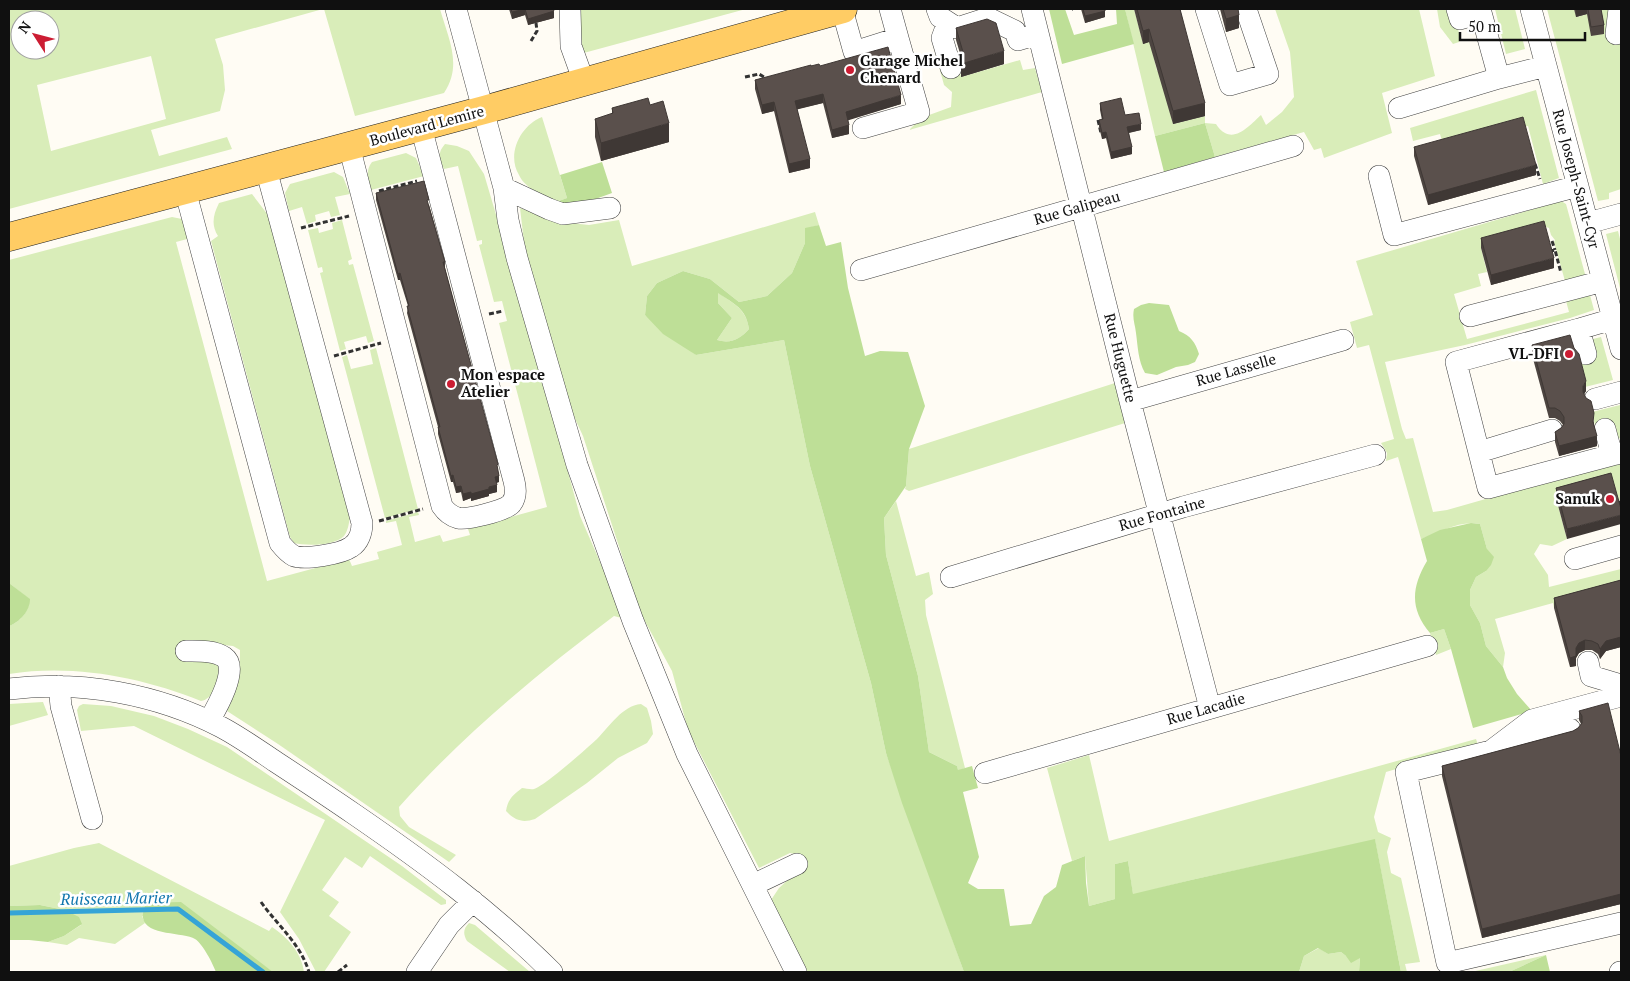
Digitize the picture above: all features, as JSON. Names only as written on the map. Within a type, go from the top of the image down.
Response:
[{"type":"main road","name":"Boulevard Lemire","points":[[9,237],[584,82],[788,16],[843,9]]},
{"type":"street","points":[[456,9],[504,188],[508,220],[517,258],[577,465],[663,699],[683,744],[796,972]]},
{"type":"street","points":[[570,9],[571,46],[584,82]]},
{"type":"street","points":[[843,9],[855,58],[898,38]]},
{"type":"street","points":[[863,128],[919,112],[890,9]]},
{"type":"street","name":"Rue Huguette","points":[[1032,9],[1130,401],[1210,708]]},
{"type":"street","points":[[1206,9],[1230,85],[1268,74],[1246,9]]},
{"type":"street","points":[[1457,9],[1460,18],[1480,11],[1499,78]]},
{"type":"street","name":"Rue Joseph-Saint-Cyr","points":[[1532,9],[1621,349]]},
{"type":"street","points":[[1616,34],[1619,9]]},
{"type":"street","points":[[942,16],[957,28],[988,18],[1015,31],[1018,40],[1038,34]]},
{"type":"street","points":[[942,16],[942,38],[952,68]]},
{"type":"street","points":[[1399,108],[1546,66]]},
{"type":"street","points":[[349,146],[397,298],[442,506],[451,515],[463,518],[505,508],[512,502],[516,494],[514,481],[421,127]]},
{"type":"street","name":"Rue Galipeau","points":[[861,270],[1293,146]]},
{"type":"street","points":[[185,190],[280,542],[287,551],[300,558],[342,550],[350,547],[357,541],[362,523],[266,168]]},
{"type":"street","points":[[1379,176],[1394,235],[1578,186]]},
{"type":"street","points":[[504,188],[563,214],[610,208]]},
{"type":"street","points":[[1588,223],[1621,214]]},
{"type":"street","points":[[1470,316],[1603,281]]},
{"type":"street","points":[[1605,429],[1616,454],[1488,488],[1456,362],[1613,320]]},
{"type":"street","points":[[1579,329],[1586,354]]},
{"type":"street","name":"Rue Lasselle","points":[[1130,401],[1343,340]]},
{"type":"street","points":[[1595,398],[1621,392]]},
{"type":"street","points":[[1479,452],[1552,430]]},
{"type":"street","name":"Rue Fontaine","points":[[951,577],[1160,514],[1375,455]]},
{"type":"street","points":[[1575,559],[1621,546]]},
{"type":"street","name":"Rue Lacadie","points":[[985,773],[1427,646]]},
{"type":"street","points":[[186,651],[218,654],[225,658],[228,663],[228,676],[224,693],[209,721]]},
{"type":"street","points":[[1588,662],[1591,676],[1621,685]]},
{"type":"street","points":[[59,686],[61,706],[92,819]]},
{"type":"street","points":[[9,689],[59,686],[98,689],[173,707],[209,721],[237,736],[423,862],[473,901],[552,972]]},
{"type":"street","points":[[1491,750],[1532,720],[1621,696]]},
{"type":"street","points":[[1570,729],[1406,772],[1447,963],[1621,923]]},
{"type":"street","points":[[753,885],[797,864]]},
{"type":"street","points":[[416,972],[449,925],[473,901]]},
{"type":"path","points":[[531,41],[537,31],[536,23]]},
{"type":"path","points":[[745,77],[759,74],[764,78],[766,86]]},
{"type":"path","points":[[1098,120],[1101,133]]},
{"type":"path","points":[[1533,156],[1539,177]]},
{"type":"path","points":[[371,193],[424,178]]},
{"type":"path","points":[[307,227],[341,218]]},
{"type":"path","points":[[1552,241],[1561,274]]},
{"type":"path","points":[[1549,252],[1555,250]]},
{"type":"path","points":[[496,313],[504,311]]},
{"type":"path","points":[[341,354],[374,345]]},
{"type":"path","points":[[1617,503],[1620,502],[1621,509]]},
{"type":"path","points":[[385,520],[418,510]]},
{"type":"path","points":[[261,902],[275,921],[293,939],[310,972]]},
{"type":"path","points":[[338,972],[347,965]]},
{"type":"green space","points":[[9,9],[323,9],[215,39],[223,65],[225,90],[220,111],[151,130],[159,156],[227,137],[232,149],[9,209]],"holes":[[[151,56],[166,119],[51,151],[37,85]]]},
{"type":"green space","points":[[324,9],[440,9],[450,41],[453,62],[450,83],[444,93],[355,116]]},
{"type":"green space","points":[[574,9],[746,9],[580,54]]},
{"type":"green space","points":[[1049,9],[1065,9],[1074,35],[1117,24],[1116,9],[1125,9],[1134,44],[1062,64]]},
{"type":"green space","points":[[1125,9],[1134,9],[1143,43],[1159,40],[1152,50],[1157,71],[1165,69],[1173,124],[1205,116],[1205,123],[1155,136]]},
{"type":"green space","points":[[1275,9],[1419,9],[1435,76],[1382,93],[1392,133],[1324,158],[1321,148],[1314,150],[1304,132],[1215,157],[1205,123],[1216,124],[1221,130],[1230,135],[1244,130],[1261,115],[1266,125],[1282,112],[1294,97],[1290,52]]},
{"type":"green space","points":[[1437,9],[1453,9],[1460,37],[1459,42],[1453,44],[1440,27]]},
{"type":"green space","points":[[1495,9],[1515,9],[1525,49],[1506,54]]},
{"type":"green space","points":[[1547,9],[1574,9],[1577,17],[1603,9],[1610,9],[1621,35],[1621,189],[1609,193],[1609,199],[1598,201]]},
{"type":"green space","points":[[932,41],[935,41],[946,78],[960,73],[961,77],[1020,60],[1023,70],[1035,68],[1042,92],[909,130],[921,118],[951,107],[952,92],[944,85]]},
{"type":"green space","points":[[1536,90],[1559,178],[1543,184],[1528,126],[1444,148],[1440,134],[1413,141],[1410,128]]},
{"type":"green space","points":[[542,117],[567,198],[556,202],[545,199],[537,194],[520,178],[515,167],[515,150],[522,133],[534,121]]},
{"type":"green space","points":[[1205,123],[1215,157],[1164,172],[1155,136]]},
{"type":"green space","points":[[445,144],[469,151],[484,174],[518,289],[580,516],[625,619],[614,616],[529,682],[423,780],[399,807],[400,816],[409,827],[456,855],[449,862],[227,711],[236,688],[240,666],[240,650],[233,646],[214,644],[219,669],[217,681],[212,694],[201,701],[154,685],[107,675],[58,671],[33,671],[9,674],[9,626],[24,616],[28,608],[29,599],[9,583],[9,260],[172,217],[182,219],[191,238],[176,242],[267,581],[349,559],[352,566],[379,559],[377,552],[402,545],[396,521],[386,523],[386,521],[418,512],[419,515],[409,517],[415,542],[440,535],[443,542],[470,535],[468,529],[547,507],[499,323],[507,321],[502,301],[494,302],[479,245],[482,244],[482,240],[477,241],[458,166],[444,169],[441,162],[440,153]]},
{"type":"green space","points":[[406,153],[416,158],[424,176],[371,190],[368,172],[372,162]]},
{"type":"green space","points":[[602,162],[612,193],[579,205],[561,206],[556,202],[567,198],[560,175]]},
{"type":"green space","points":[[334,172],[343,177],[350,194],[335,197],[340,215],[331,217],[329,211],[315,215],[316,221],[307,224],[302,207],[289,211],[285,193],[290,184]]},
{"type":"green space","points":[[252,194],[268,215],[350,517],[344,536],[334,542],[313,545],[299,544],[294,543],[290,537],[211,241],[218,236],[214,228],[214,220],[219,203]]},
{"type":"green space","points":[[1561,201],[1566,204],[1585,274],[1565,281],[1555,240],[1549,228],[1546,227],[1481,248],[1487,272],[1478,274],[1481,286],[1454,294],[1467,339],[1569,312],[1566,301],[1590,295],[1594,310],[1465,345],[1385,362],[1402,429],[1406,439],[1413,438],[1433,512],[1447,510],[1552,480],[1621,463],[1621,500],[1556,498],[1567,539],[1552,546],[1540,544],[1534,554],[1548,575],[1549,587],[1621,569],[1621,590],[1554,608],[1553,603],[1495,619],[1505,653],[1503,667],[1486,646],[1480,623],[1470,605],[1470,590],[1476,577],[1486,571],[1487,549],[1480,524],[1458,525],[1421,539],[1398,457],[1386,461],[1387,453],[1381,443],[1394,439],[1369,345],[1357,348],[1350,322],[1373,315],[1356,261]]},
{"type":"green space","points":[[520,208],[561,222],[589,225],[619,220],[632,266],[815,212],[819,225],[805,229],[805,243],[792,273],[767,296],[739,302],[710,279],[683,271],[657,283],[647,296],[645,315],[696,355],[784,340],[810,466],[871,683],[886,753],[964,972],[807,972],[769,903],[779,888],[800,869],[800,855],[790,853],[759,868],[688,730],[672,671],[641,614],[583,436],[570,408],[526,259]]},
{"type":"green space","points":[[342,220],[352,259],[348,261],[349,265],[353,264],[374,341],[368,343],[366,336],[344,342],[346,349],[340,351],[320,273],[323,272],[322,267],[318,268],[308,230],[318,228],[319,233],[333,229],[332,223]]},
{"type":"green space","points":[[819,225],[826,246],[841,242],[848,288],[865,356],[880,351],[908,352],[925,406],[909,449],[906,486],[884,518],[886,555],[918,676],[929,752],[957,766],[958,770],[972,766],[978,788],[963,792],[979,857],[968,883],[978,889],[1004,889],[1010,926],[1031,924],[1044,896],[1056,887],[1062,865],[1085,856],[1089,906],[1115,899],[1115,864],[1128,861],[1133,894],[1375,839],[1401,972],[1359,972],[1360,958],[1351,963],[1341,952],[1328,954],[1318,948],[1304,956],[1299,972],[964,972],[902,803],[886,753],[871,683],[810,466],[784,340],[696,355],[663,334],[645,315],[647,296],[657,283],[683,271],[710,279],[739,302],[767,296],[792,273],[805,243],[805,228]],"holes":[[[718,293],[742,311],[749,329],[742,336],[731,341],[717,340],[732,318],[718,303]]]},
{"type":"green space","points":[[1618,231],[1621,243],[1621,292],[1606,234]]},
{"type":"green space","points":[[718,292],[738,307],[745,316],[749,329],[735,340],[717,340],[732,318],[718,303]]},
{"type":"green space","points":[[1149,303],[1169,305],[1179,331],[1190,337],[1196,346],[1199,354],[1195,362],[1157,375],[1145,373],[1139,354],[1133,312],[1134,309],[1141,305]]},
{"type":"green space","points":[[1601,337],[1613,380],[1585,387],[1578,363],[1589,340]]},
{"type":"green space","points":[[376,348],[418,509],[385,518],[342,357],[347,355],[351,369],[373,364],[370,350]]},
{"type":"green space","points":[[1115,383],[1125,423],[909,491],[905,489],[909,449]]},
{"type":"green space","points":[[1620,405],[1621,438],[1615,440],[1610,421],[1595,425],[1592,412]]},
{"type":"green space","points":[[896,501],[916,576],[929,572],[933,594],[925,600],[926,615],[965,768],[958,771],[957,766],[929,752],[918,676],[886,555],[884,518]]},
{"type":"green space","points":[[1471,523],[1480,524],[1487,549],[1494,557],[1486,571],[1476,577],[1470,590],[1470,605],[1480,623],[1486,646],[1503,667],[1507,678],[1517,694],[1532,711],[1473,728],[1444,629],[1430,633],[1419,615],[1415,598],[1418,580],[1427,561],[1421,539],[1440,530]]},
{"type":"green space","points":[[9,583],[30,599],[30,603],[24,616],[9,626]]},
{"type":"green space","points":[[1444,629],[1451,649],[1436,655],[1430,633]]},
{"type":"green space","points":[[43,702],[48,715],[9,726],[9,704]]},
{"type":"green space","points":[[83,704],[111,706],[154,716],[227,747],[402,866],[446,900],[446,904],[441,905],[370,856],[362,868],[345,857],[322,890],[339,902],[329,916],[351,932],[324,972],[316,972],[299,939],[280,912],[325,820],[134,726],[81,731],[77,710]]},
{"type":"green space","points":[[641,704],[647,708],[653,734],[647,743],[618,758],[587,783],[535,819],[519,820],[506,811],[510,800],[522,788],[534,789],[540,786],[597,739],[628,708]]},
{"type":"green space","points":[[1476,739],[1478,745],[1386,772],[1374,817],[1378,832],[1391,838],[1387,852],[1391,873],[1401,878],[1420,962],[1405,964],[1407,972],[1401,972],[1375,840],[1191,880],[1133,895],[1128,861],[1115,864],[1115,899],[1089,906],[1085,856],[1072,861],[1047,768],[1089,755],[1109,841]]},
{"type":"green space","points":[[99,843],[269,931],[272,927],[293,946],[303,965],[304,972],[273,972],[251,957],[142,916],[145,923],[115,944],[79,938],[67,945],[48,942],[64,936],[81,925],[65,910],[40,905],[9,906],[9,866]]},
{"type":"green space","points":[[181,902],[273,972],[216,972],[210,959],[195,939],[158,931],[146,924],[143,912],[146,903]]},
{"type":"green space","points":[[40,905],[65,910],[79,917],[82,924],[64,936],[48,942],[9,940],[9,906]]},
{"type":"green space","points":[[469,923],[475,925],[530,972],[510,972],[467,941],[464,932]]},
{"type":"green space","points":[[1319,948],[1328,954],[1341,952],[1346,956],[1360,957],[1359,972],[1299,972],[1304,956]]},
{"type":"green space","points":[[1546,955],[1509,972],[1471,972]]},
{"type":"green space","points":[[1546,955],[1550,972],[1509,972]]},
{"type":"building","points":[[511,9],[525,9],[512,12]]},
{"type":"building","points":[[525,9],[553,9],[554,11],[528,19]]},
{"type":"building","points":[[1083,9],[1105,9],[1105,11],[1085,16]]},
{"type":"building","points":[[1137,9],[1180,9],[1205,103],[1173,111],[1149,29],[1143,31]]},
{"type":"building","points":[[1223,9],[1238,9],[1239,15],[1226,19]]},
{"type":"building","points":[[1588,9],[1601,9],[1604,25],[1591,27]]},
{"type":"building","points":[[987,19],[996,23],[1004,51],[961,64],[963,52],[956,28]]},
{"type":"building","points":[[888,47],[901,95],[846,112],[849,125],[832,130],[823,94],[795,101],[810,159],[789,164],[774,102],[762,105],[755,80],[811,65],[819,64],[820,66]]},
{"type":"building","points":[[648,98],[650,105],[663,101],[669,123],[601,143],[595,119],[613,113],[612,108]]},
{"type":"building","points":[[1121,98],[1125,115],[1139,113],[1141,124],[1127,127],[1132,147],[1111,152],[1106,132],[1102,133],[1099,120],[1103,119],[1100,103]]},
{"type":"building","points":[[1523,117],[1536,165],[1428,195],[1414,147]]},
{"type":"building","name":"Mon espace Atelier","points":[[424,181],[429,200],[427,200],[445,262],[443,262],[498,464],[499,476],[495,477],[497,485],[471,494],[471,492],[463,494],[461,486],[456,487],[453,475],[451,476],[438,427],[440,427],[407,306],[409,306],[400,273],[398,274],[376,193]]},
{"type":"building","points":[[1544,221],[1554,258],[1491,275],[1481,238]]},
{"type":"building","points":[[1570,335],[1574,348],[1579,354],[1586,381],[1583,386],[1583,392],[1586,398],[1591,401],[1594,413],[1593,422],[1597,436],[1559,446],[1555,432],[1564,424],[1564,417],[1555,408],[1549,408],[1532,345]]},
{"type":"building","points":[[1611,473],[1621,515],[1567,529],[1556,488]]},
{"type":"building","points":[[1621,580],[1621,637],[1606,641],[1600,649],[1598,644],[1585,640],[1579,643],[1576,648],[1576,656],[1570,658],[1554,598]]},
{"type":"building","points":[[1608,703],[1621,756],[1621,894],[1482,929],[1442,766],[1573,731],[1582,723],[1582,716],[1579,711]]},
{"type":"waterway","name":"Ruisseau Marier","points":[[9,913],[178,909],[263,972]]},
{"type":"place","name":"Garage Michel Chenard","points":[[850,70]]},
{"type":"place","name":"VL-DFI","points":[[1569,354]]},
{"type":"place","name":"Mon espace Atelier","points":[[451,384]]},
{"type":"place","name":"Sanuk","points":[[1610,499]]}]
